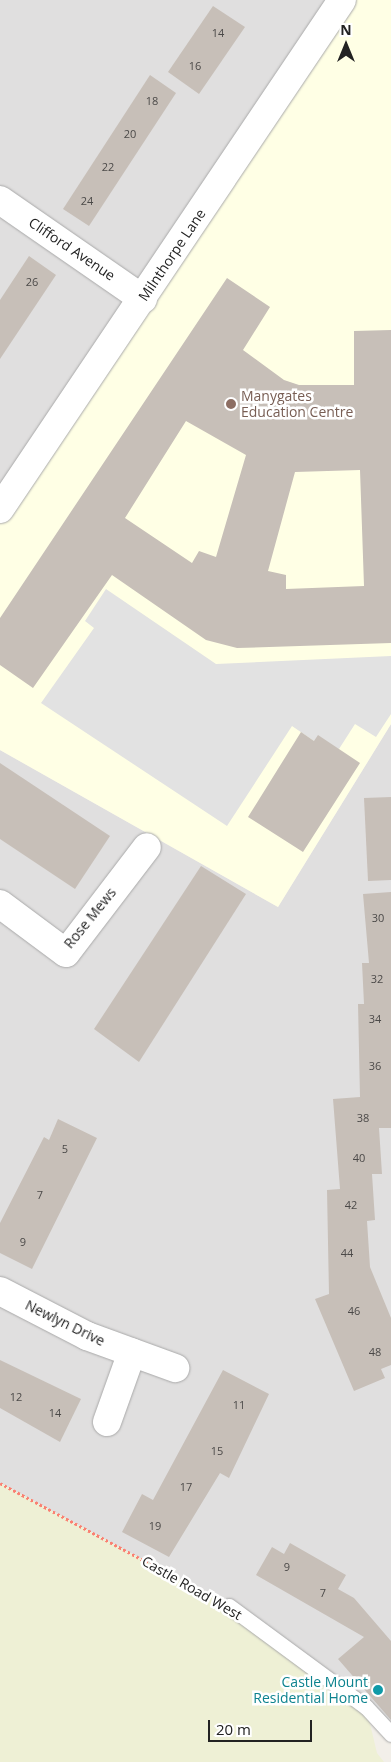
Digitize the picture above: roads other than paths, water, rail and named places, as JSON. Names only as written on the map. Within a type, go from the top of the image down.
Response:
[{"type":"street","name":"Milnthorpe Lane","points":[[0,510],[144,299],[342,0]]},
{"type":"street","name":"Clifford Avenue","points":[[0,200],[144,299]]},
{"type":"street","name":"Rose Mews","points":[[0,904],[66,953],[146,847]]},
{"type":"street","name":"Newlyn Drive","points":[[0,1291],[87,1336],[175,1368]]},
{"type":"street","points":[[107,1422],[132,1352]]},
{"type":"lane","name":"Castle Road West","points":[[230,1606],[366,1707],[391,1734]]},
{"type":"place","name":"Manygates Education Centre","points":[[231,404]]},
{"type":"place","name":"Castle Mount Residential Home","points":[[378,1690]]}]
